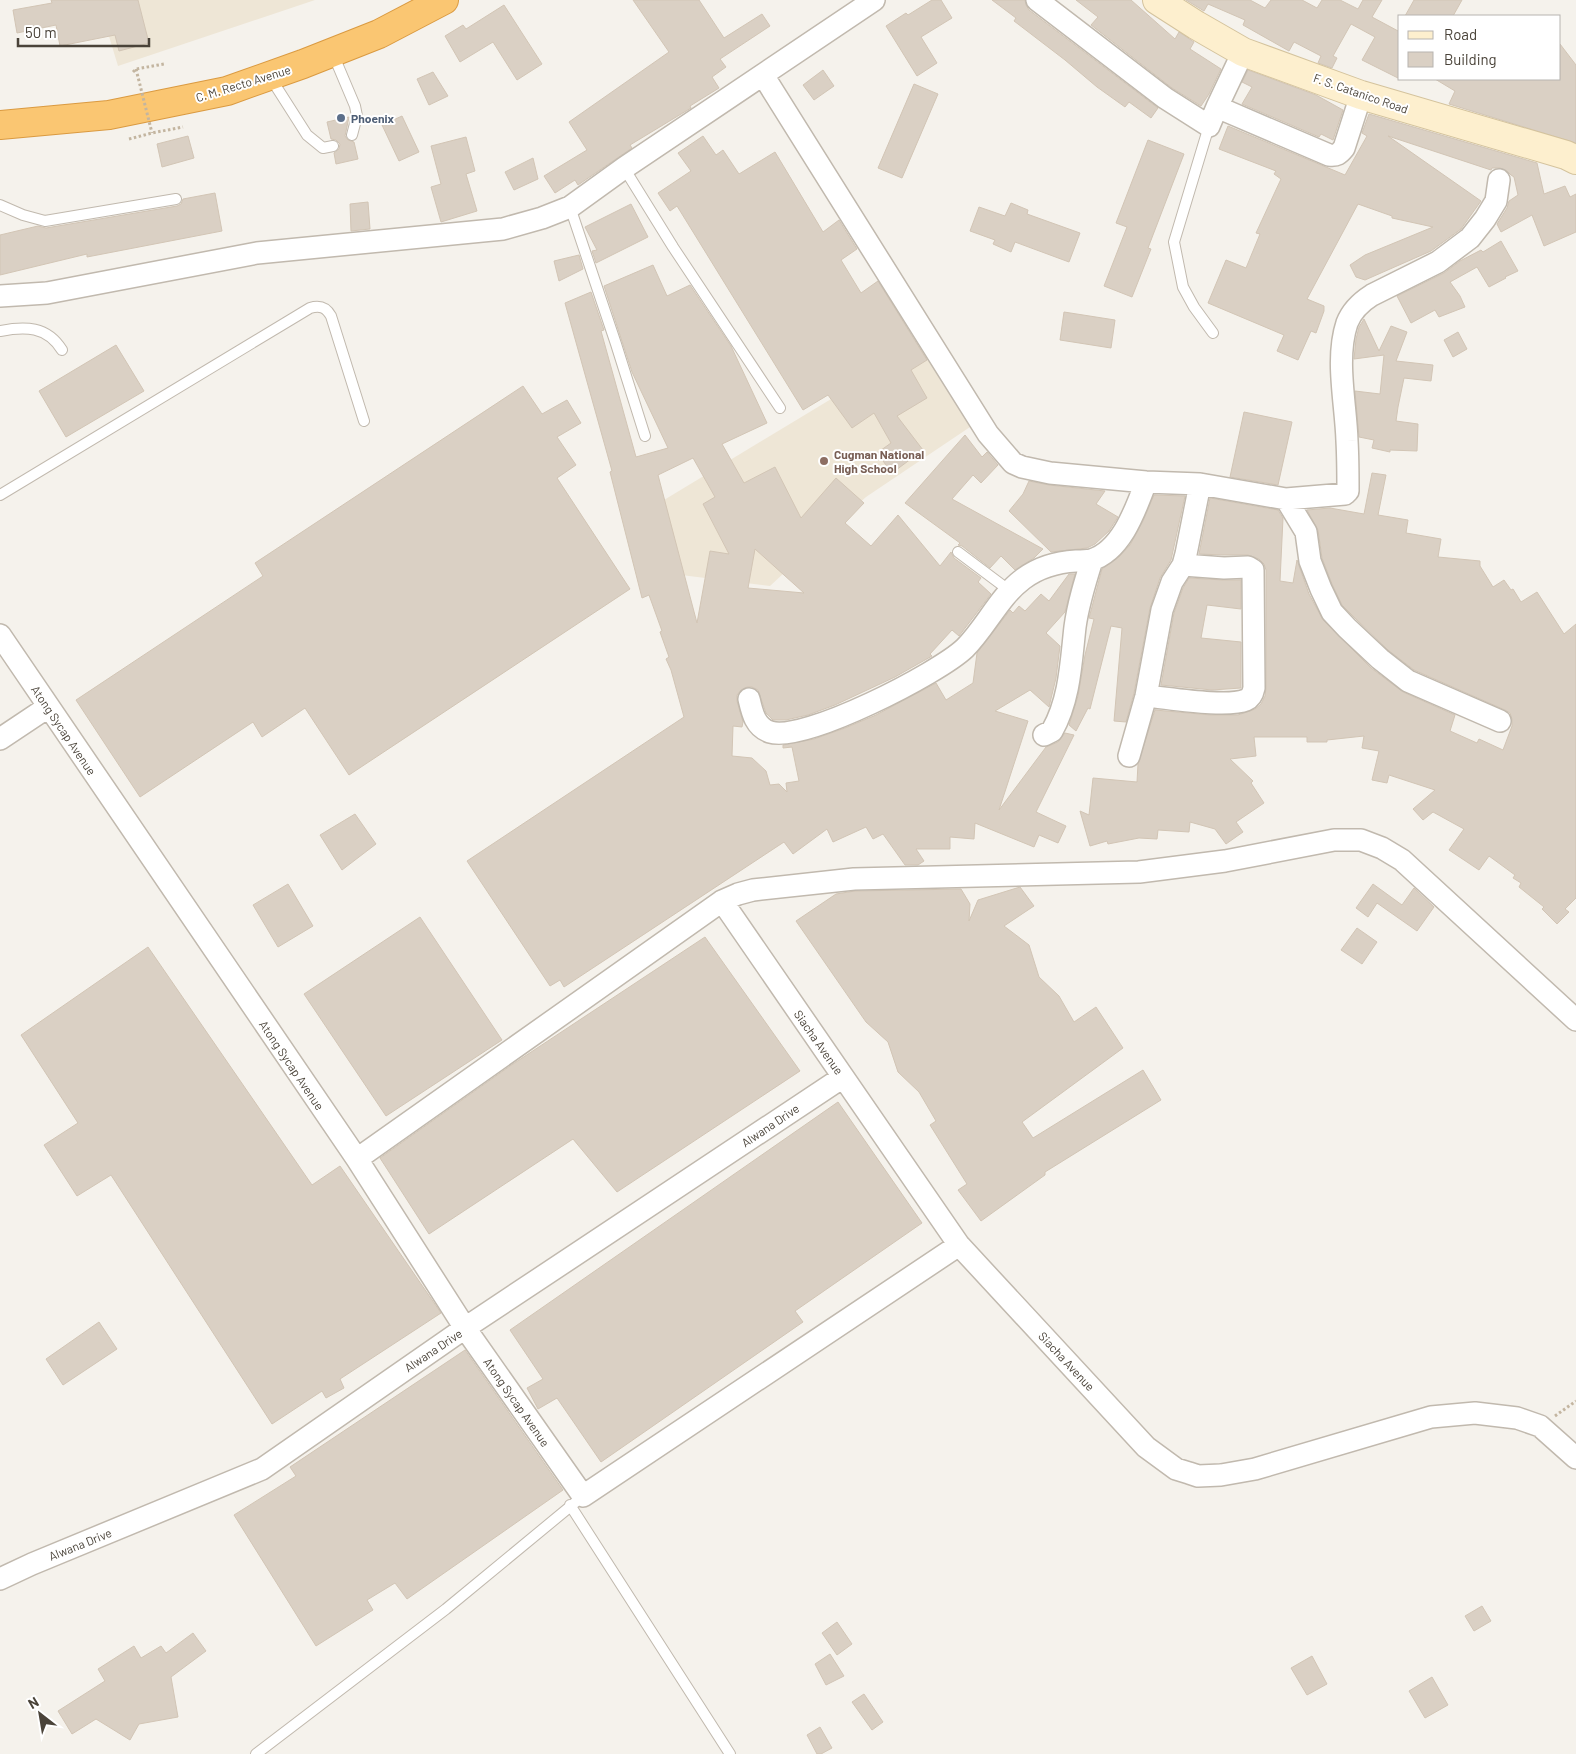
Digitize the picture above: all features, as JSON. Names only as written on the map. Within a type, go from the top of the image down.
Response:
[{"type":"highway","name":"C. M. Recto Avenue","points":[[0,125],[83,118],[133,111],[227,91],[379,34],[444,0]]},
{"type":"street","points":[[0,296],[47,293],[257,252],[503,229],[542,218],[570,207],[624,168],[874,0]]},
{"type":"street","points":[[1037,0],[1165,98],[1213,117],[1329,155],[1339,154],[1344,148],[1361,95]]},
{"type":"street","name":"F. S. Catanico Road","points":[[1156,0],[1243,52],[1361,95],[1576,160]]},
{"type":"street","points":[[1213,117],[1243,52]]},
{"type":"street","points":[[763,74],[983,427],[1012,463],[1050,473],[1146,482],[1200,484],[1286,499],[1345,494],[1348,491],[1348,441],[1342,382],[1342,357],[1344,338],[1351,315],[1362,302],[1372,295],[1438,262],[1470,238],[1496,201],[1499,180]]},
{"type":"street","points":[[749,698],[757,723],[770,732],[782,734],[804,729],[857,710],[877,700],[952,658],[965,648],[1021,580],[1040,568],[1053,564],[1092,560],[1105,552],[1118,540],[1130,522],[1146,482]]},
{"type":"street","points":[[1129,756],[1146,696],[1162,610],[1172,582],[1182,565],[1200,484]]},
{"type":"street","points":[[1286,499],[1306,532],[1310,561],[1321,589],[1332,612],[1347,628],[1380,659],[1408,681],[1500,721]]},
{"type":"street","points":[[1044,735],[1052,731],[1063,705],[1068,684],[1079,602],[1092,560]]},
{"type":"street","points":[[1146,696],[1224,704],[1246,700],[1252,695],[1254,688],[1253,570],[1248,567],[1224,568],[1182,565]]},
{"type":"street","name":"Atong Sycap Avenue","points":[[0,634],[357,1159],[576,1500]]},
{"type":"street","points":[[0,739],[48,707]]},
{"type":"street","points":[[357,1159],[722,901],[753,890],[854,879],[1129,872],[1225,861],[1334,840],[1361,840],[1382,848],[1402,860],[1576,1020]]},
{"type":"street","name":"Siacha Avenue","points":[[722,901],[959,1245],[1146,1447],[1169,1464],[1198,1476],[1221,1475],[1255,1468],[1431,1417],[1475,1413],[1517,1418],[1540,1426],[1576,1458]]},
{"type":"street","name":"Alwana Drive","points":[[0,1579],[262,1469],[465,1328],[843,1077]]},
{"type":"street","points":[[576,1500],[959,1245]]},
{"type":"lane","points":[[332,53],[355,106],[357,116],[352,135]]},
{"type":"lane","points":[[269,76],[307,135],[322,148],[333,146]]},
{"type":"lane","points":[[1213,117],[1174,242],[1184,287],[1194,307],[1213,333]]},
{"type":"lane","points":[[624,168],[673,247],[780,408]]},
{"type":"lane","points":[[0,205],[23,215],[45,221],[176,199]]},
{"type":"lane","points":[[570,207],[616,344],[644,436]]},
{"type":"lane","points":[[0,495],[169,392],[316,306],[322,306],[328,310],[331,316],[364,421]]},
{"type":"lane","points":[[0,331],[30,328],[46,333],[56,340],[62,350]]},
{"type":"lane","points":[[958,552],[1010,591]]},
{"type":"lane","points":[[256,1754],[446,1609],[576,1500],[730,1754]]},
{"type":"path","points":[[152,133],[134,71],[164,64]]},
{"type":"path","points":[[128,140],[152,133],[183,128]]},
{"type":"shaded area","points":[[98,0],[315,0],[118,66]]},
{"type":"shaded area","name":"Cugman National High School","points":[[919,346],[973,425],[866,497],[770,586],[681,575],[664,500]]},
{"type":"building","points":[[51,0],[138,0],[149,43],[119,51],[115,35],[60,46],[56,25],[17,33],[13,10],[52,3]]},
{"type":"building","points":[[633,0],[699,0],[724,38],[762,14],[770,26],[720,59],[726,67],[712,77],[719,88],[690,106],[691,108],[630,145],[632,148],[578,185],[575,180],[555,193],[544,176],[587,150],[569,122],[669,52]]},
{"type":"building","points":[[932,0],[941,0],[952,18],[921,37],[937,63],[917,76],[886,26]]},
{"type":"building","points":[[992,0],[1025,0],[1029,10],[1158,108],[1151,118],[1129,102],[1125,107],[1014,21],[1016,18]]},
{"type":"building","points":[[1076,0],[1131,0],[1175,39],[1179,32],[1194,42],[1190,49],[1221,69],[1201,106],[1172,88],[1091,25],[1098,17]]},
{"type":"building","points":[[1186,0],[1250,0],[1265,8],[1271,0],[1302,0],[1317,8],[1322,0],[1340,0],[1358,9],[1363,0],[1382,0],[1372,17],[1398,31],[1398,78],[1362,60],[1375,37],[1351,24],[1333,56],[1337,58],[1332,68],[1318,63],[1321,56],[1294,42],[1289,51],[1243,25],[1245,20],[1208,4],[1204,11]]},
{"type":"building","points":[[1414,0],[1462,0],[1454,15],[1406,15]]},
{"type":"building","points":[[504,5],[542,64],[517,80],[493,42],[460,62],[445,36],[463,25],[466,29]]},
{"type":"building","points":[[1561,45],[1576,65],[1576,143],[1449,104],[1455,91],[1437,80],[1561,80]]},
{"type":"building","points":[[823,70],[834,86],[814,100],[803,85]]},
{"type":"building","points":[[1248,70],[1316,95],[1343,110],[1333,140],[1321,134],[1319,137],[1242,104],[1252,87],[1242,82]]},
{"type":"building","points":[[433,72],[448,96],[429,105],[417,79]]},
{"type":"building","points":[[914,84],[938,94],[902,178],[878,168]]},
{"type":"building","points":[[1369,114],[1537,163],[1544,194],[1565,186],[1570,197],[1576,194],[1576,232],[1544,246],[1532,215],[1501,232],[1497,224],[1509,201],[1518,195],[1514,177],[1507,171],[1500,168],[1492,168],[1491,170],[1388,136],[1481,201],[1461,229],[1431,251],[1365,280],[1356,277],[1350,265],[1365,255],[1433,227],[1392,218],[1392,216],[1358,204],[1307,299],[1324,306],[1324,311],[1316,333],[1311,331],[1298,360],[1277,351],[1284,335],[1208,303],[1226,260],[1246,268],[1260,234],[1256,233],[1281,179],[1274,174],[1276,171],[1219,149],[1228,126],[1345,175],[1367,136],[1362,133]]},
{"type":"building","points":[[402,116],[419,152],[399,161],[382,125]]},
{"type":"building","points":[[349,117],[345,136],[348,140],[354,142],[358,159],[336,164],[334,153],[339,149],[340,144],[336,140],[331,139],[327,122]]},
{"type":"building","points":[[188,136],[194,158],[162,167],[157,144]]},
{"type":"building","points":[[703,136],[716,155],[723,150],[739,174],[775,152],[823,232],[839,220],[857,249],[841,260],[861,293],[878,281],[927,360],[911,370],[927,398],[897,416],[923,450],[892,473],[877,453],[891,443],[874,413],[852,428],[828,395],[803,410],[677,206],[670,211],[658,193],[691,171],[678,153]]},
{"type":"building","points":[[466,137],[475,171],[466,174],[477,211],[441,222],[431,187],[441,184],[431,146]]},
{"type":"building","points":[[1148,140],[1184,154],[1148,248],[1151,249],[1132,297],[1104,286],[1127,227],[1116,223]]},
{"type":"building","points":[[533,158],[538,179],[514,190],[505,172]]},
{"type":"building","points":[[215,193],[222,231],[87,257],[87,254],[0,275],[0,235],[38,226],[46,228],[177,206],[181,204],[183,199]]},
{"type":"building","points":[[368,202],[370,229],[351,231],[350,204]]},
{"type":"building","points":[[1011,203],[1028,210],[1027,214],[1080,233],[1069,262],[1015,242],[1011,252],[993,244],[995,240],[970,231],[979,207],[1005,216]]},
{"type":"building","points":[[631,204],[648,237],[596,263],[592,251],[597,250],[585,227]]},
{"type":"building","points":[[1501,241],[1518,271],[1489,287],[1477,267],[1450,282],[1465,307],[1439,317],[1435,310],[1411,323],[1397,296],[1444,273],[1460,261],[1481,250],[1483,252]]},
{"type":"building","points":[[579,255],[583,269],[559,281],[554,261]]},
{"type":"building","points":[[653,265],[667,296],[690,285],[731,346],[767,423],[722,444],[744,483],[775,467],[801,518],[836,478],[864,503],[845,523],[871,546],[898,515],[940,566],[951,552],[954,558],[981,578],[978,582],[991,594],[959,636],[952,630],[930,654],[932,656],[895,677],[835,705],[808,715],[786,720],[773,720],[766,713],[758,690],[747,687],[741,690],[737,695],[737,701],[743,722],[742,727],[733,726],[732,756],[752,758],[766,771],[770,785],[779,784],[787,792],[786,783],[799,781],[792,747],[783,748],[783,745],[814,739],[845,728],[876,715],[936,683],[946,700],[973,683],[977,653],[1010,610],[1013,613],[1019,606],[1025,611],[1041,594],[1049,601],[1069,574],[1075,574],[1065,612],[1046,633],[1060,646],[1056,678],[1049,707],[1030,690],[995,711],[1028,721],[999,810],[1046,747],[1058,742],[1065,733],[1074,735],[1036,812],[1066,826],[1058,843],[1039,835],[1034,847],[975,823],[974,839],[950,837],[950,849],[916,849],[924,861],[918,865],[905,865],[883,834],[873,839],[866,827],[833,842],[827,829],[793,854],[784,842],[564,987],[560,980],[550,986],[467,861],[684,717],[671,670],[666,659],[669,657],[660,632],[662,631],[649,595],[642,598],[610,472],[612,471],[565,303],[591,292],[604,330],[601,331],[636,457],[668,448],[632,372],[604,286]],"holes":[[[693,458],[715,497],[703,504],[729,554],[710,551],[697,623],[658,475]],[[755,549],[804,593],[748,588]]]},
{"type":"building","points":[[1064,312],[1115,320],[1111,348],[1060,340]]},
{"type":"building","points":[[1364,319],[1379,351],[1391,326],[1407,332],[1396,361],[1433,365],[1431,381],[1404,378],[1398,407],[1396,421],[1418,424],[1417,451],[1390,450],[1390,452],[1372,448],[1374,440],[1359,437],[1355,391],[1380,394],[1384,355],[1354,359],[1359,327]]},
{"type":"building","points":[[1458,332],[1467,349],[1453,357],[1444,340]]},
{"type":"building","points":[[116,345],[144,391],[66,437],[39,391]]},
{"type":"building","points":[[523,386],[542,414],[567,400],[581,423],[557,437],[576,465],[557,478],[630,589],[349,775],[305,708],[262,737],[253,722],[140,797],[76,700],[263,576],[255,563]]},
{"type":"building","points":[[1244,412],[1292,422],[1278,485],[1230,477]]},
{"type":"building","points":[[965,435],[982,457],[987,452],[998,465],[981,483],[973,475],[952,499],[1043,549],[1034,558],[1015,570],[1001,556],[990,568],[962,546],[958,545],[960,543],[905,503]]},
{"type":"building","points":[[1372,473],[1386,475],[1378,515],[1408,520],[1406,533],[1441,539],[1438,557],[1480,561],[1480,566],[1493,587],[1504,580],[1511,590],[1513,589],[1521,602],[1537,592],[1564,634],[1576,624],[1576,898],[1565,909],[1569,912],[1557,924],[1542,909],[1544,907],[1519,887],[1521,883],[1513,878],[1515,875],[1489,856],[1479,870],[1449,850],[1464,829],[1433,812],[1423,820],[1413,809],[1435,790],[1389,775],[1387,783],[1372,780],[1379,751],[1362,748],[1364,736],[1327,740],[1327,742],[1307,742],[1307,737],[1254,737],[1256,756],[1230,759],[1253,781],[1251,783],[1264,803],[1236,822],[1243,832],[1226,844],[1215,829],[1190,822],[1189,832],[1158,830],[1157,839],[1139,838],[1108,844],[1107,841],[1090,846],[1080,811],[1089,815],[1093,778],[1137,782],[1138,764],[1155,710],[1211,715],[1238,715],[1255,709],[1261,704],[1265,696],[1266,570],[1264,564],[1259,559],[1248,555],[1199,554],[1210,498],[1278,510],[1283,518],[1280,581],[1293,583],[1297,560],[1309,594],[1323,620],[1371,668],[1403,692],[1455,715],[1450,731],[1477,743],[1479,739],[1503,750],[1512,726],[1510,713],[1414,670],[1388,650],[1342,605],[1332,584],[1322,558],[1318,530],[1307,510],[1330,508],[1364,514]]},
{"type":"building","points":[[1029,481],[1105,491],[1096,504],[1118,517],[1109,531],[1095,544],[1087,548],[1051,552],[1009,511],[1023,494]]},
{"type":"building","points":[[1154,495],[1185,496],[1171,560],[1160,578],[1150,608],[1134,693],[1126,722],[1114,721],[1122,628],[1111,626],[1090,709],[1088,708],[1076,731],[1069,725],[1078,696],[1094,619],[1089,618],[1102,569],[1119,557],[1130,545]]},
{"type":"building","points":[[1189,578],[1241,580],[1241,609],[1207,605],[1201,638],[1241,642],[1241,688],[1212,690],[1161,685],[1174,613],[1183,588]]},
{"type":"building","points":[[355,814],[376,844],[342,870],[320,835]]},
{"type":"building","points":[[288,884],[313,926],[278,947],[253,905]]},
{"type":"building","points":[[1373,884],[1402,905],[1414,888],[1434,907],[1417,931],[1377,903],[1368,917],[1356,908]]},
{"type":"building","points":[[1020,887],[1034,906],[1004,926],[1029,945],[1039,977],[1059,996],[1074,1022],[1096,1007],[1123,1048],[1022,1122],[1033,1138],[1143,1070],[1161,1100],[1045,1172],[1045,1175],[981,1221],[958,1190],[967,1184],[930,1125],[936,1121],[919,1092],[898,1072],[888,1042],[866,1022],[796,921],[836,894],[855,891],[961,889],[970,904],[969,921],[978,900]]},
{"type":"building","points":[[420,917],[502,1040],[386,1116],[304,994]]},
{"type":"building","points":[[1357,928],[1377,942],[1362,964],[1341,950]]},
{"type":"building","points":[[705,937],[800,1071],[617,1192],[573,1139],[429,1234],[380,1158],[510,1066]]},
{"type":"building","points":[[148,947],[312,1185],[340,1166],[441,1313],[340,1379],[344,1388],[326,1398],[322,1391],[272,1424],[111,1175],[77,1196],[44,1145],[78,1123],[21,1035]]},
{"type":"building","points":[[838,1102],[922,1223],[795,1311],[803,1322],[601,1462],[557,1398],[538,1409],[527,1388],[543,1379],[510,1330]]},
{"type":"building","points":[[99,1322],[117,1349],[63,1385],[46,1359]]},
{"type":"building","points":[[465,1350],[563,1490],[407,1599],[395,1583],[367,1600],[373,1610],[316,1646],[234,1515],[296,1476],[290,1467]]},
{"type":"building","points":[[1482,1606],[1491,1621],[1474,1631],[1465,1616]]},
{"type":"building","points":[[837,1622],[852,1644],[837,1655],[822,1633]]},
{"type":"building","points":[[193,1633],[206,1651],[171,1677],[178,1717],[139,1724],[130,1740],[96,1719],[72,1734],[58,1711],[105,1681],[98,1669],[134,1646],[141,1658],[161,1646],[166,1653]]},
{"type":"building","points":[[830,1654],[844,1676],[826,1685],[815,1664]]},
{"type":"building","points":[[1312,1656],[1327,1684],[1307,1695],[1291,1668]]},
{"type":"building","points":[[1432,1677],[1448,1705],[1425,1718],[1409,1691]]},
{"type":"building","points":[[864,1694],[883,1722],[872,1730],[852,1702]]},
{"type":"building","points":[[820,1727],[832,1748],[817,1754],[807,1735]]},
{"type":"place","name":"Phoenix","points":[[341,118]]},
{"type":"place","name":"Cugman National High School","points":[[824,461]]}]
